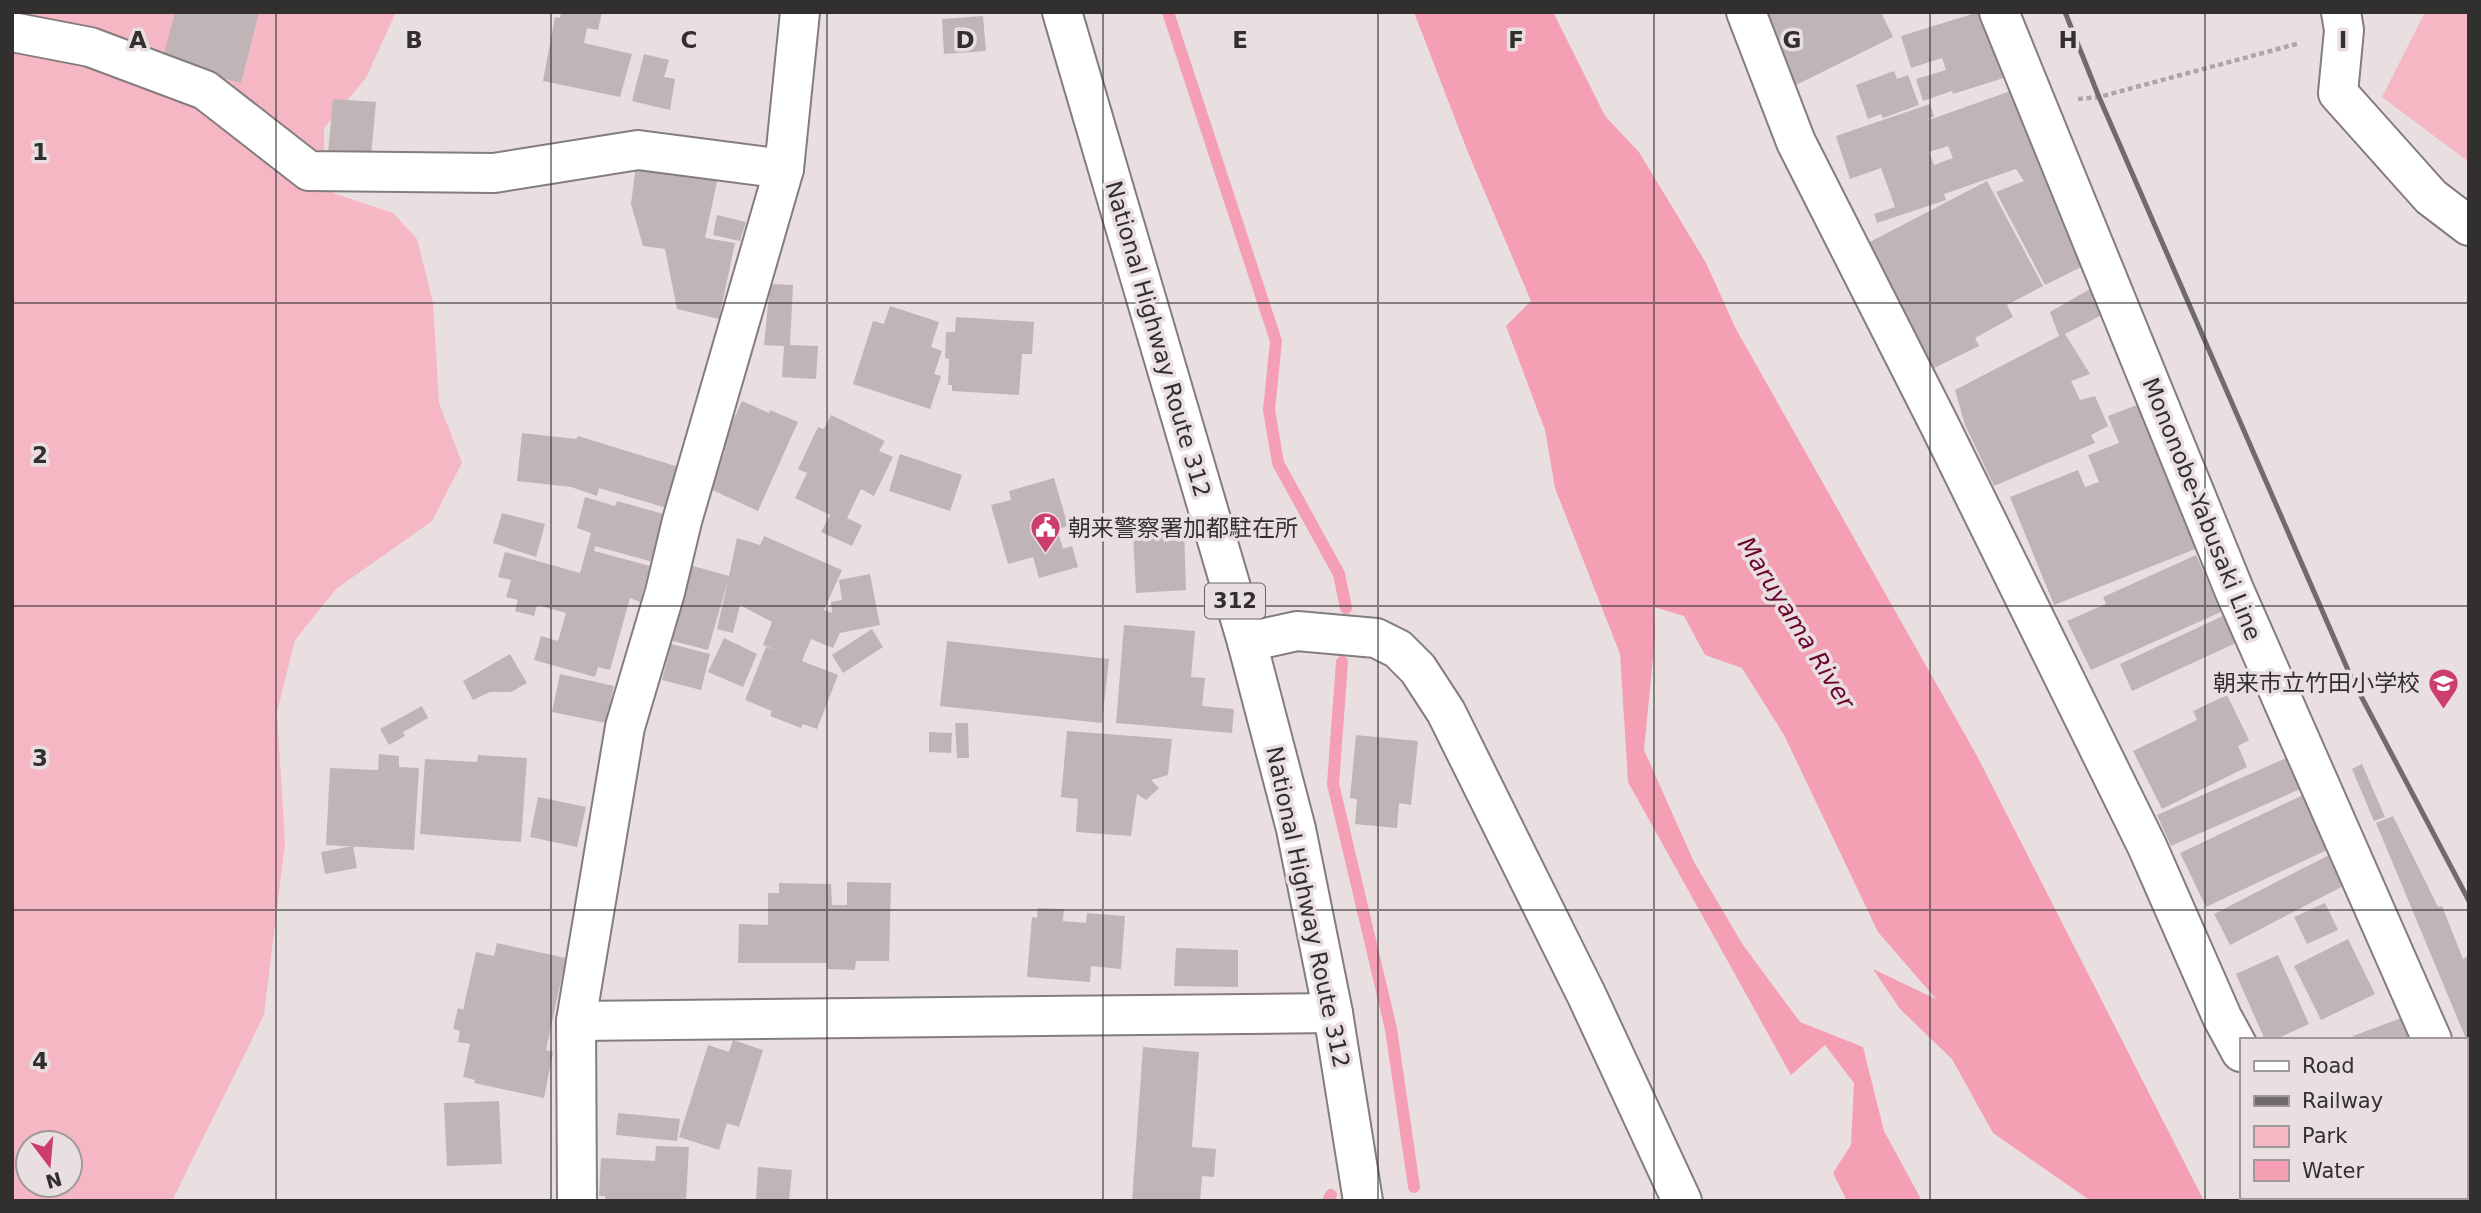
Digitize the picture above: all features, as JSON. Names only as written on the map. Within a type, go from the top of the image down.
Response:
[{"type":"main road","points":[[577,1201],[576,1021],[625,727],[784,169],[800,12]]},
{"type":"main road","name":"National Highway Route 312","points":[[1062,12],[1247,642],[1296,829],[1333,1013],[1363,1201]]},
{"type":"main road","points":[[1746,12],[1796,142],[1939,424],[2147,846],[2222,1017],[2240,1050]]},
{"type":"main road","name":"Mononobe-Yabusaki Line","points":[[1999,12],[2235,592],[2431,1038]]},
{"type":"main road","points":[[2343,21],[2338,93],[2431,197],[2469,226]]},
{"type":"main road","points":[[12,32],[90,47],[205,90],[309,170],[494,173],[638,150],[784,169]]},
{"type":"main road","points":[[1247,642],[1297,631],[1376,638],[1398,649],[1418,668],[1446,712],[1587,996],[1682,1201]]},
{"type":"main road","points":[[576,1021],[1333,1013]]},
{"type":"path","points":[[2036,102],[2099,97],[2343,21]]},
{"type":"green space","points":[[12,12],[396,12],[366,78],[324,128],[324,159],[333,193],[393,213],[417,239],[433,302],[439,403],[462,463],[432,521],[336,589],[295,640],[277,712],[285,843],[264,1015],[172,1201],[12,1201]]},
{"type":"green space","points":[[2425,12],[2469,12],[2469,162],[2382,97]]},
{"type":"water","name":"Maruyama River","points":[[1414,12],[1553,12],[1605,116],[1639,152],[1706,263],[1736,329],[1977,756],[2204,1201],[2091,1201],[1993,1133],[1952,1059],[1900,1009],[1873,969],[1936,999],[1878,932],[1784,735],[1742,668],[1705,655],[1684,616],[1654,607],[1655,637],[1644,750],[1694,862],[1743,945],[1800,1022],[1863,1047],[1884,1131],[1922,1201],[1847,1201],[1833,1173],[1851,1145],[1854,1083],[1825,1045],[1791,1075],[1628,782],[1620,654],[1555,488],[1545,430],[1506,326],[1531,301],[1469,155]]},
{"type":"building","points":[[175,12],[259,12],[241,83],[162,62]]},
{"type":"building","points":[[561,12],[602,12],[598,30],[587,28],[584,43],[632,54],[620,97],[543,81],[555,17],[560,18]]},
{"type":"building","points":[[1770,12],[1881,12],[1893,37],[1796,85],[1764,15]]},
{"type":"building","points":[[1979,12],[1993,12],[2013,75],[1923,101],[1916,79],[1946,70],[1942,58],[1911,68],[1901,36]]},
{"type":"building","points":[[983,16],[986,51],[944,54],[942,19]]},
{"type":"building","points":[[644,54],[669,60],[664,77],[675,79],[670,110],[632,101]]},
{"type":"building","points":[[1894,71],[1897,79],[1908,75],[1919,105],[1883,118],[1881,114],[1868,119],[1856,85]]},
{"type":"building","points":[[2019,88],[2085,265],[2045,285],[1996,192],[2024,181],[2016,169],[1944,194],[1946,200],[1877,223],[1874,214],[1895,207],[1881,168],[1850,179],[1836,136],[1930,104],[1934,116],[1926,121]],"holes":[[[1948,146],[1953,158],[1934,165],[1929,152]]]},
{"type":"building","points":[[333,99],[376,102],[371,156],[328,152]]},
{"type":"building","points":[[636,165],[718,177],[705,238],[735,243],[719,319],[677,309],[665,249],[643,246],[631,204]]},
{"type":"building","points":[[1987,181],[2043,286],[2007,305],[2013,317],[1975,338],[1979,346],[1928,371],[1866,244]]},
{"type":"building","points":[[717,215],[746,222],[740,241],[713,235]]},
{"type":"building","points":[[770,284],[793,285],[790,345],[818,346],[816,379],[782,377],[784,346],[764,345]]},
{"type":"building","points":[[2090,289],[2102,315],[2065,334],[2090,374],[2071,381],[2080,400],[2095,396],[2108,426],[2091,435],[2095,443],[1994,486],[1965,425],[1955,390],[2059,336],[2050,312]]},
{"type":"building","points":[[890,306],[939,322],[931,347],[942,351],[934,374],[941,376],[930,409],[853,384],[873,321],[884,324]]},
{"type":"building","points":[[956,317],[1034,322],[1032,354],[1022,354],[1019,395],[952,391],[952,385],[948,385],[949,359],[945,358],[946,332],[955,332]]},
{"type":"building","points":[[742,401],[798,422],[758,511],[708,488],[725,451],[720,449]]},
{"type":"building","points":[[2137,405],[2198,548],[2054,605],[2010,497],[2078,470],[2085,487],[2099,482],[2088,455],[2119,443],[2108,416]]},
{"type":"building","points":[[831,415],[885,441],[879,451],[893,457],[874,496],[861,489],[847,518],[862,525],[852,546],[821,532],[830,515],[795,498],[807,473],[798,469],[818,427],[824,429]]},
{"type":"building","points":[[522,433],[576,439],[578,436],[682,468],[670,509],[599,488],[597,496],[571,487],[517,481]]},
{"type":"building","points":[[900,454],[962,475],[950,511],[889,491]]},
{"type":"building","points":[[1054,478],[1068,526],[1057,529],[1063,549],[1072,546],[1078,567],[1039,578],[1033,557],[1008,564],[991,505],[1011,500],[1009,491]]},
{"type":"building","points":[[585,497],[615,506],[617,501],[667,515],[653,562],[595,546],[594,551],[650,566],[640,602],[630,598],[610,670],[598,667],[595,677],[534,660],[541,636],[558,641],[566,613],[537,605],[534,616],[515,611],[518,600],[506,597],[511,580],[498,577],[505,552],[580,573],[591,533],[577,528]]},
{"type":"building","points":[[502,513],[545,524],[536,557],[493,543]]},
{"type":"building","points":[[1184,529],[1186,590],[1136,593],[1133,532]]},
{"type":"building","points":[[764,536],[842,570],[824,610],[832,613],[831,602],[842,600],[839,580],[870,574],[880,625],[840,633],[833,648],[811,639],[802,661],[838,675],[817,729],[803,724],[801,728],[770,716],[772,711],[745,700],[766,647],[780,652],[763,645],[772,622],[740,605],[733,633],[717,629],[728,580],[708,650],[665,639],[686,564],[729,576],[737,538],[760,545]]},
{"type":"building","points":[[2196,555],[2221,612],[2091,670],[2067,621],[2106,604],[2103,597]]},
{"type":"building","points":[[2227,614],[2240,641],[2132,691],[2120,664]]},
{"type":"building","points":[[1124,625],[1195,631],[1191,677],[1205,678],[1202,706],[1234,709],[1232,733],[1116,723]]},
{"type":"building","points":[[872,629],[883,647],[843,673],[832,655]]},
{"type":"building","points":[[724,638],[757,654],[743,687],[708,672]]},
{"type":"building","points":[[947,641],[1109,659],[1102,723],[940,706]]},
{"type":"building","points":[[671,644],[710,654],[701,690],[662,680]]},
{"type":"building","points":[[510,654],[527,683],[511,692],[490,692],[473,700],[463,681]]},
{"type":"building","points":[[560,674],[614,686],[606,723],[552,712]]},
{"type":"building","points":[[2227,695],[2249,740],[2238,746],[2247,767],[2162,809],[2133,751],[2197,720],[2193,711]]},
{"type":"building","points":[[422,706],[428,718],[403,732],[405,736],[389,745],[380,729]]},
{"type":"building","points":[[955,723],[968,723],[969,758],[957,758]]},
{"type":"building","points":[[1067,731],[1172,739],[1168,775],[1151,780],[1159,788],[1146,800],[1137,794],[1131,836],[1076,832],[1078,799],[1061,797]]},
{"type":"building","points":[[929,732],[952,733],[951,753],[929,752]]},
{"type":"building","points":[[1356,735],[1418,741],[1411,805],[1399,803],[1397,828],[1355,824],[1357,799],[1350,798]]},
{"type":"building","points":[[379,754],[399,756],[399,767],[419,768],[414,850],[326,845],[330,768],[378,770]]},
{"type":"building","points":[[478,755],[527,758],[521,842],[420,834],[425,759],[477,762]]},
{"type":"building","points":[[2291,756],[2305,787],[2171,846],[2157,815]]},
{"type":"building","points":[[2362,764],[2385,817],[2374,821],[2352,769]]},
{"type":"building","points":[[2303,795],[2329,849],[2206,907],[2180,853]]},
{"type":"building","points":[[538,797],[586,807],[577,847],[530,837]]},
{"type":"building","points":[[2393,816],[2438,907],[2442,906],[2463,959],[2468,956],[2469,1046],[2467,1038],[2376,823]]},
{"type":"building","points":[[353,846],[357,868],[325,874],[321,852]]},
{"type":"building","points":[[2333,853],[2349,883],[2230,945],[2214,914]]},
{"type":"building","points":[[847,882],[891,883],[889,961],[856,961],[855,970],[827,969],[827,963],[738,963],[739,924],[768,925],[768,893],[779,893],[779,883],[831,884],[832,905],[847,905]]},
{"type":"building","points":[[2325,903],[2338,930],[2307,944],[2294,917]]},
{"type":"building","points":[[1038,908],[1064,909],[1063,921],[1086,923],[1087,913],[1125,916],[1121,969],[1091,966],[1090,982],[1027,977],[1032,917],[1037,918]]},
{"type":"building","points":[[2348,939],[2375,994],[2321,1020],[2294,966]]},
{"type":"building","points":[[497,943],[566,958],[546,1050],[553,1052],[544,1098],[474,1083],[475,1080],[463,1077],[470,1044],[458,1042],[460,1031],[453,1029],[458,1008],[463,1010],[476,952],[494,956]]},
{"type":"building","points":[[1176,948],[1238,950],[1238,987],[1174,986]]},
{"type":"building","points":[[2278,955],[2309,1024],[2278,1038],[2264,1038],[2236,974]]},
{"type":"building","points":[[2412,1014],[2421,1038],[2354,1038]]},
{"type":"building","points":[[733,1040],[763,1050],[739,1127],[727,1123],[719,1150],[679,1137],[708,1045],[729,1052]]},
{"type":"building","points":[[1143,1047],[1199,1052],[1192,1147],[1216,1149],[1214,1177],[1202,1176],[1200,1201],[1132,1201]]},
{"type":"building","points":[[499,1101],[502,1164],[447,1166],[444,1103]]},
{"type":"building","points":[[618,1113],[680,1119],[677,1141],[616,1135]]},
{"type":"building","points":[[656,1146],[689,1147],[686,1201],[605,1201],[605,1196],[599,1196],[601,1158],[655,1161]]},
{"type":"building","points":[[758,1167],[792,1170],[789,1201],[756,1200]]},
{"type":"building","points":[[2352,1199],[2438,1201],[2352,1201]]},
{"type":"waterway","points":[[1168,12],[1276,341],[1269,410],[1278,463],[1339,574],[1346,608]]},
{"type":"waterway","points":[[1342,662],[1333,784],[1391,1029],[1414,1187]]},
{"type":"waterway","points":[[1328,1201],[1331,1195]]},
{"type":"railway","points":[[2065,12],[2099,97],[2351,677],[2469,901]]},
{"type":"place","name":"朝来警察署加都駐在所","points":[[1045,555]]},
{"type":"place","name":"朝来市立竹田小学校","points":[[2443,710]]}]
